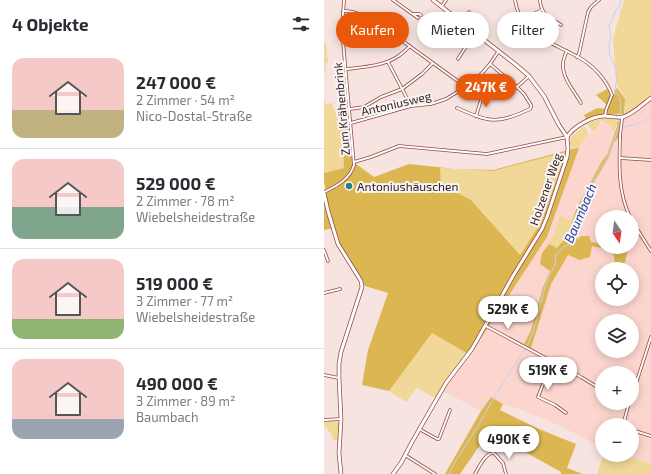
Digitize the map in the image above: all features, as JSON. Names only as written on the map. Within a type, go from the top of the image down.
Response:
[{"type":"main road","points":[[433,0],[449,12]]},
{"type":"main road","points":[[489,45],[529,76],[544,96],[567,137],[590,119],[598,116],[622,117],[629,114],[651,98]]},
{"type":"main road","name":"Holzener Weg","points":[[393,474],[401,463],[446,383],[470,353],[513,276],[539,234],[545,222],[567,157],[567,137]]},
{"type":"main road","points":[[324,192],[338,244],[361,281],[362,287],[341,352],[339,364],[341,419],[339,453],[341,474]]},
{"type":"street","name":"Zum Krähenbrink","points":[[324,192],[348,177],[353,168],[354,162],[342,30],[344,0]]},
{"type":"street","points":[[393,0],[417,17]]},
{"type":"street","points":[[442,6],[446,0]]},
{"type":"street","points":[[515,0],[518,12]]},
{"type":"street","points":[[540,0],[542,10],[546,16],[561,25]]},
{"type":"street","points":[[578,57],[588,12],[590,7],[599,0]]},
{"type":"street","points":[[538,12],[542,10]]},
{"type":"street","points":[[343,11],[350,11],[382,26],[482,97],[495,98],[505,94],[517,87],[529,76]]},
{"type":"street","points":[[346,69],[388,62],[410,46]]},
{"type":"street","points":[[559,47],[578,57],[602,77],[612,95],[605,116]]},
{"type":"street","points":[[458,59],[465,48]]},
{"type":"street","points":[[567,51],[563,61],[564,72],[581,103]]},
{"type":"street","name":"Antoniusweg","points":[[351,122],[411,106],[431,104],[446,99],[478,78],[498,52]]},
{"type":"street","points":[[388,62],[411,106]]},
{"type":"street","points":[[350,109],[364,108],[381,97],[402,89],[422,74],[433,63]]},
{"type":"street","points":[[457,108],[476,116],[491,120],[506,119],[530,109],[531,105],[524,94],[490,64]]},
{"type":"street","points":[[476,116],[482,97]]},
{"type":"street","points":[[622,117],[620,136],[621,187],[627,210]]},
{"type":"street","points":[[354,162],[372,157],[399,146],[487,154],[567,137]]},
{"type":"street","points":[[620,158],[651,160]]},
{"type":"street","points":[[639,232],[651,251]]},
{"type":"street","points":[[324,250],[324,255],[328,261]]},
{"type":"street","points":[[324,293],[340,289]]},
{"type":"street","points":[[486,326],[595,385]]},
{"type":"street","points":[[639,374],[651,337]]},
{"type":"street","points":[[552,361],[538,397],[555,405],[566,413]]},
{"type":"street","points":[[324,375],[339,378]]},
{"type":"street","points":[[419,429],[439,439],[450,410]]},
{"type":"street","points":[[324,420],[341,419]]},
{"type":"street","points":[[639,432],[651,436]]},
{"type":"street","points":[[475,474],[486,456],[492,452],[503,463],[506,474]]},
{"type":"street","points":[[405,455],[435,474]]},
{"type":"shaded area","points":[[624,0],[651,0],[651,96],[625,114],[625,99],[616,82],[613,38]]},
{"type":"shaded area","points":[[324,43],[326,43],[328,63],[325,63],[326,72],[324,73]]},
{"type":"shaded area","points":[[617,88],[625,99],[624,114],[595,115],[587,120],[584,115],[597,108],[608,109],[609,107],[596,95],[607,89],[611,96],[615,94],[614,90]]},
{"type":"shaded area","points":[[324,98],[326,104],[332,103],[341,129],[344,169],[324,173]]},
{"type":"shaded area","points":[[651,99],[651,464],[639,460],[639,418],[595,418],[595,444],[556,424],[503,404],[491,397],[481,411],[441,390],[470,355],[547,237],[579,148],[591,130],[595,133],[601,122],[612,127],[611,129],[615,131],[617,127],[617,119],[622,120]]},
{"type":"shaded area","points":[[599,118],[617,119],[615,131],[611,129],[612,126],[601,121],[595,132],[586,123]]},
{"type":"shaded area","points":[[348,120],[352,161],[374,177],[409,164],[454,169],[440,168],[441,184],[471,200],[520,255],[541,222],[566,152],[493,171],[459,169],[493,170],[579,148],[547,237],[470,355],[432,333],[389,391],[362,385],[368,350],[388,293],[365,286],[341,245],[334,228],[324,230],[324,196],[327,195],[324,182],[324,173],[344,168],[342,139],[339,123]]},
{"type":"shaded area","points":[[617,122],[621,122],[618,138],[614,142],[609,157],[590,189],[592,190],[584,205],[580,228],[573,233],[578,239],[581,236],[589,236],[591,242],[595,243],[595,247],[592,246],[590,257],[580,260],[568,255],[551,284],[531,348],[524,344],[531,330],[543,287],[550,271],[540,264],[542,253],[549,244],[557,248],[568,235],[577,207],[602,161],[607,155],[617,127]]},
{"type":"shaded area","points":[[584,126],[588,134],[579,148],[572,148],[570,138]]},
{"type":"shaded area","points":[[566,151],[541,222],[520,255],[471,200],[440,184],[440,168],[493,171]]},
{"type":"shaded area","points":[[560,215],[572,221],[568,235],[557,248],[549,244]]},
{"type":"shaded area","points":[[613,254],[627,254],[625,262],[615,262]]},
{"type":"shaded area","points":[[432,333],[470,355],[435,398],[417,388],[406,402],[389,391]]},
{"type":"shaded area","points":[[491,397],[503,404],[500,410],[539,429],[576,444],[567,468],[583,474],[561,474],[561,472],[489,432],[460,474],[445,474],[481,411]]},
{"type":"shaded area","points":[[336,421],[339,423],[338,440],[333,440],[333,437],[326,427],[324,427],[324,422]]},
{"type":"shaded area","points":[[639,460],[651,464],[651,474],[597,474],[601,462],[639,462]]},
{"type":"waterway","name":"Baumbach","points":[[620,0],[619,8],[616,10],[609,26],[611,38],[609,44],[610,56],[615,67],[617,78],[615,90],[620,99],[620,115]]},
{"type":"waterway","points":[[625,127],[650,118]]},
{"type":"waterway","name":"Baumbach","points":[[449,474],[497,392],[527,346],[533,332],[545,287],[555,265],[556,254],[565,246],[569,245],[571,241],[569,232],[587,190],[608,156],[619,127],[619,119]]},
{"type":"place","name":"Antoniushäuschen","points":[[349,186]]}]
